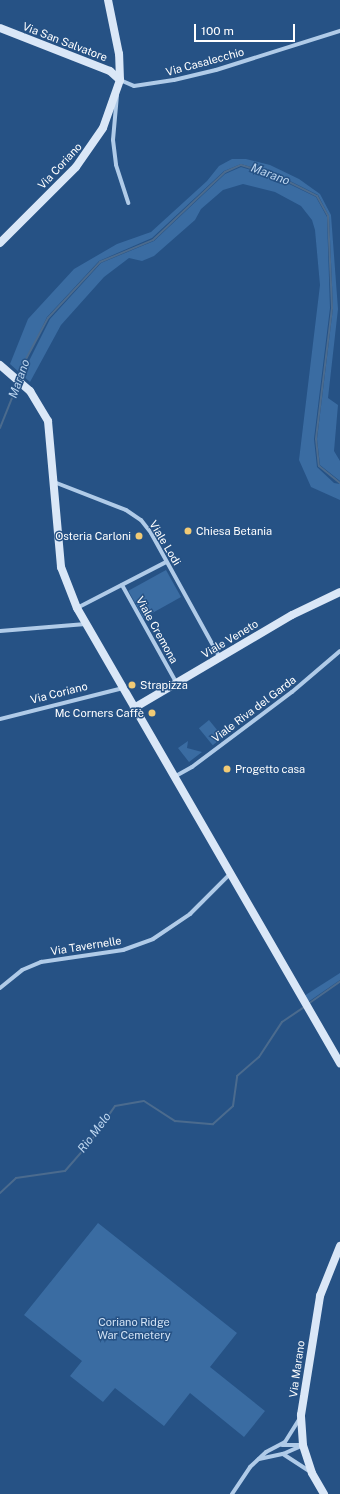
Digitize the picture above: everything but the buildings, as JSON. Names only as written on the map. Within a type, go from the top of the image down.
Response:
[{"type":"main road","name":"Via Coriano","points":[[0,243],[90,150],[103,128],[120,80],[119,54],[108,0]]},
{"type":"main road","name":"Via San Salvatore","points":[[0,28],[110,71],[120,80]]},
{"type":"main road","points":[[2,367],[30,391],[48,421],[61,567],[78,608],[134,708],[340,1062]]},
{"type":"main road","name":"Viale Veneto","points":[[134,708],[292,615],[340,592]]},
{"type":"main road","name":"Via Marano","points":[[324,1494],[312,1473],[303,1445],[301,1415],[320,1296],[340,1246]]},
{"type":"street","name":"Via Casalecchio","points":[[120,80],[134,86],[174,80],[216,70],[340,31]]},
{"type":"street","name":"Via Coriano","points":[[116,91],[113,140],[116,165],[128,202]]},
{"type":"street","name":"Viale Lodi","points":[[54,482],[134,514],[151,533],[220,658]]},
{"type":"street","points":[[78,608],[166,562]]},
{"type":"street","name":"Viale Cremona","points":[[122,585],[177,684]]},
{"type":"street","points":[[0,631],[86,624]]},
{"type":"street","name":"Viale Riva del Garda","points":[[174,777],[192,767],[292,692],[340,651]]},
{"type":"street","name":"Via Coriano","points":[[0,719],[123,688]]},
{"type":"street","name":"Via Tavernelle","points":[[0,988],[22,970],[41,962],[123,950],[153,939],[190,914],[230,874]]},
{"type":"street","points":[[232,1494],[250,1467],[257,1460],[281,1445],[301,1415]]},
{"type":"street","points":[[281,1445],[303,1445]]},
{"type":"street","points":[[257,1460],[282,1454],[303,1445]]},
{"type":"street","points":[[282,1454],[312,1473]]},
{"type":"green space","points":[[232,159],[246,159],[270,165],[299,179],[320,194],[331,215],[338,309],[328,398],[338,405],[334,451],[340,461],[340,481],[320,465],[317,439],[333,308],[329,216],[318,195],[278,175],[241,164],[224,171],[152,238],[99,261],[47,317],[20,373],[10,364],[28,319],[74,269],[117,244],[151,232],[207,181],[219,166]]},
{"type":"green space","points":[[241,167],[277,178],[316,197],[327,217],[330,308],[314,439],[317,467],[334,483],[340,484],[340,500],[311,487],[299,460],[320,285],[315,230],[312,220],[301,206],[275,192],[243,184],[223,190],[201,209],[195,220],[154,256],[142,261],[129,258],[104,277],[61,325],[30,382],[22,375],[50,319],[101,263],[154,241],[225,174]]},
{"type":"green space","points":[[166,570],[181,597],[143,618],[128,591]]},
{"type":"green space","points":[[209,720],[223,737],[213,745],[199,728]]},
{"type":"green space","points":[[188,741],[187,748],[202,752],[189,762],[178,748]]},
{"type":"green space","points":[[340,973],[340,980],[308,1002],[304,996]]},
{"type":"green space","name":"Coriano Ridge War Cemetery","points":[[98,1223],[237,1333],[210,1367],[265,1411],[244,1437],[190,1393],[164,1426],[115,1388],[103,1402],[70,1376],[82,1361],[24,1315]]},
{"type":"waterway","name":"Marano","points":[[20,379],[25,361],[48,318],[100,262],[153,240],[225,172],[241,165],[277,176],[317,196],[328,216],[332,308],[316,439],[319,466],[340,483]]},
{"type":"waterway","name":"Marano","points":[[0,428],[18,383]]},
{"type":"waterway","name":"Rio Melo","points":[[308,1004],[340,982]]},
{"type":"waterway","name":"Rio Melo","points":[[0,1193],[16,1178],[65,1171],[88,1145],[115,1106],[144,1101],[175,1121],[213,1124],[233,1106],[237,1076],[259,1057],[282,1022],[304,1007]]},
{"type":"place","name":"Chiesa Betania","points":[[188,531]]},
{"type":"place","name":"Osteria Carloni","points":[[139,536]]},
{"type":"place","name":"Strapizza","points":[[132,685]]},
{"type":"place","name":"Mc Corners Caffè","points":[[152,713]]},
{"type":"place","name":"Progetto casa","points":[[227,769]]}]
